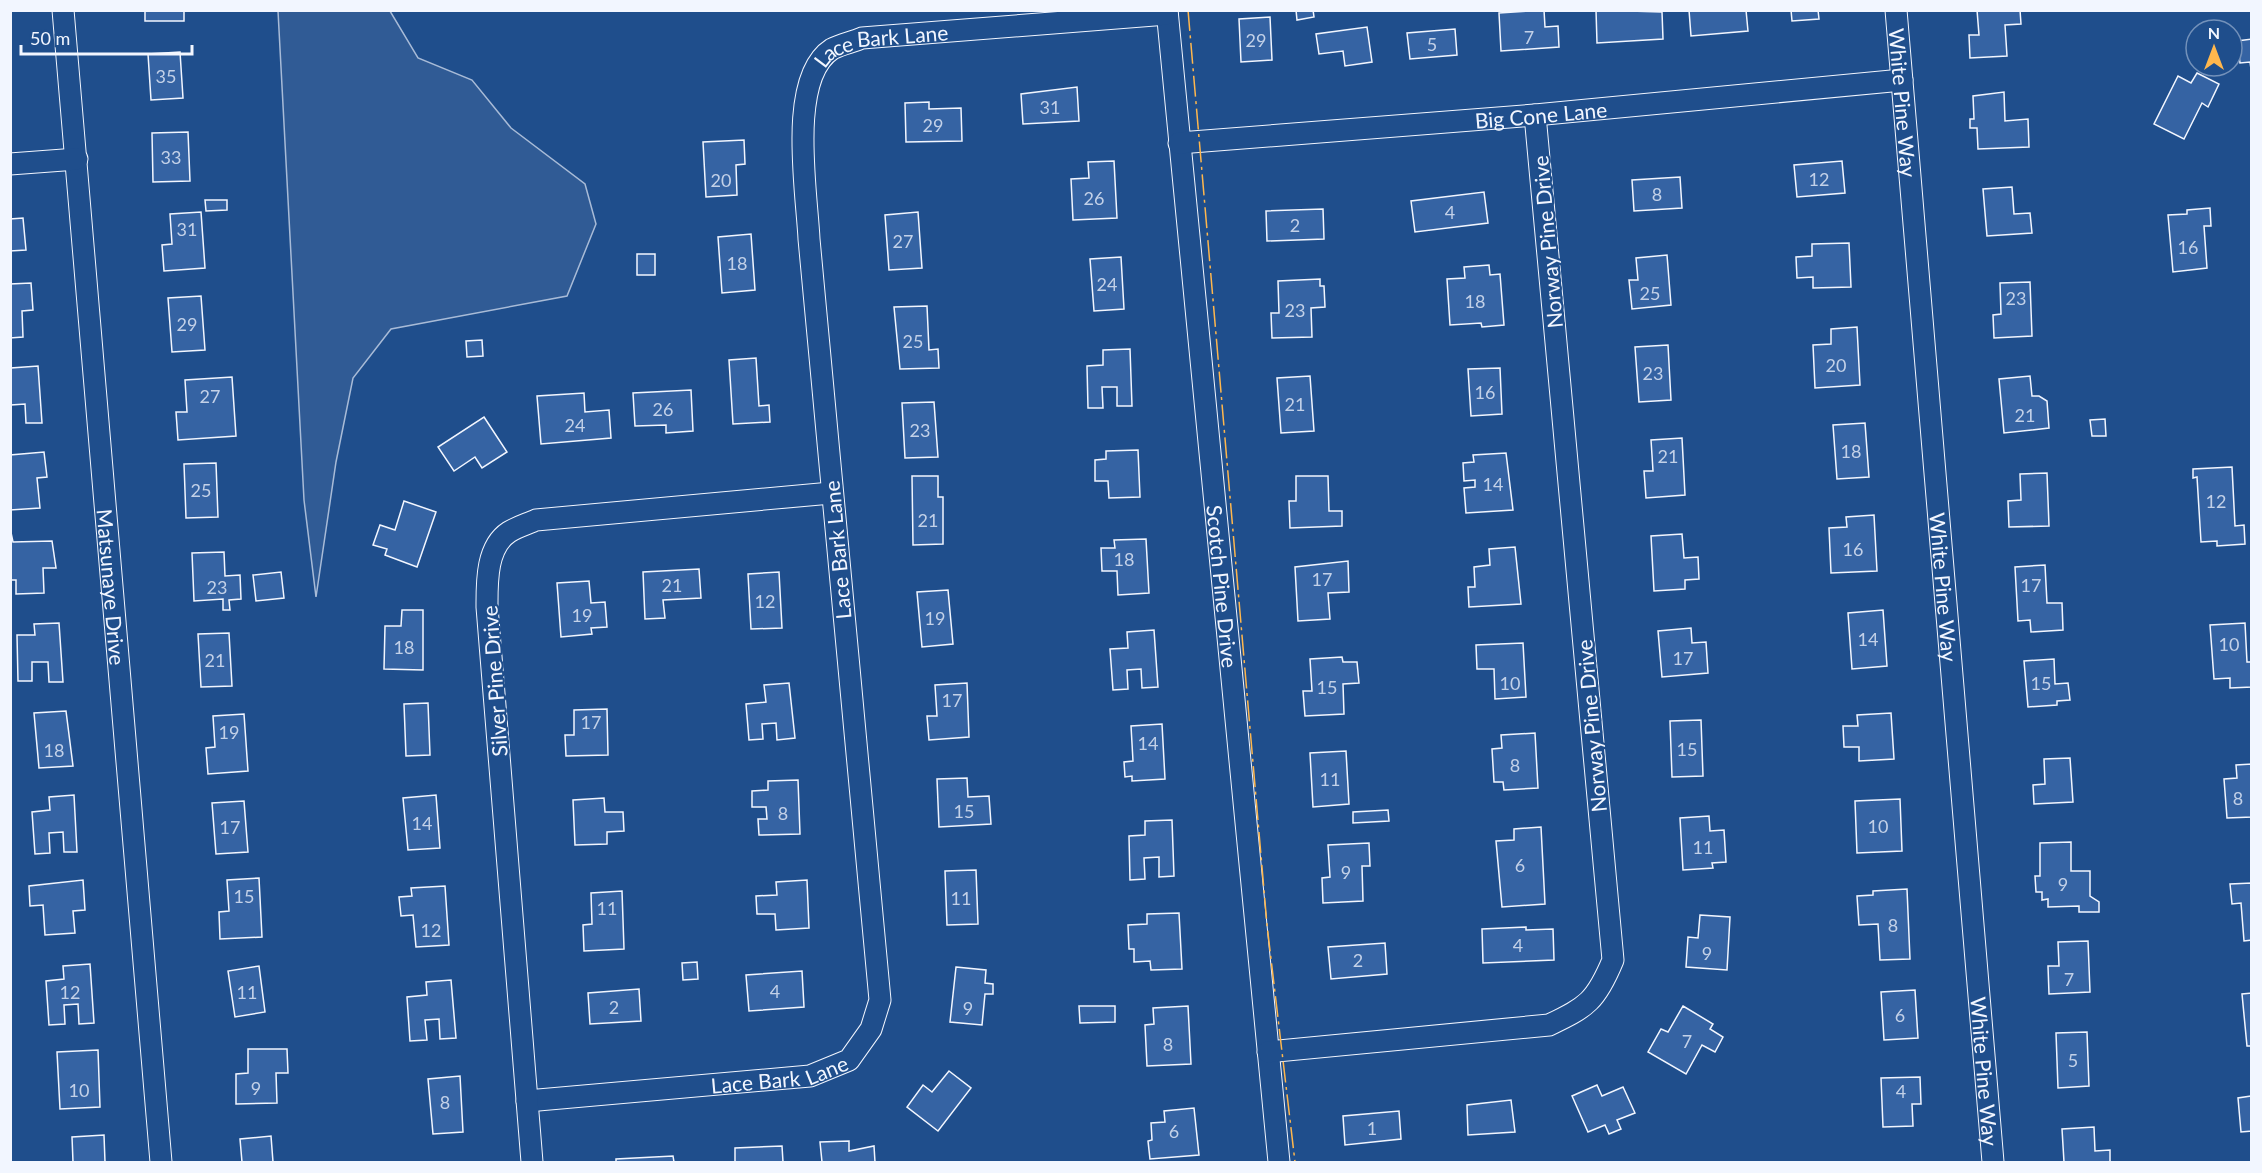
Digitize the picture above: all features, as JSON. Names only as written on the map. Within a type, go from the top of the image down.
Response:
[{"type":"street","name":"Matsunaye Drive","points":[[63,10],[161,1162]]},
{"type":"street","name":"White Pine Way","points":[[1896,10],[1994,1162]]},
{"type":"street","name":"Scotch Pine Drive","points":[[1167,12],[1279,1162]]},
{"type":"street","name":"Lace Bark Lane","points":[[527,1101],[810,1076],[849,1060],[871,1029],[880,1000],[831,493],[810,239],[803,124],[807,94],[814,70],[831,50],[862,38],[1167,12]]},
{"type":"street","name":"Big Cone Lane","points":[[1179,143],[1535,115],[1902,80]]},
{"type":"street","name":"Norway Pine Drive","points":[[1268,1053],[1549,1026],[1582,1010],[1602,988],[1613,960],[1535,115]]},
{"type":"street","points":[[10,164],[77,159]]},
{"type":"street","name":"Silver Pine Drive","points":[[532,1162],[487,607],[487,580],[492,555],[507,532],[536,520],[831,493]]},
{"type":"shaded area","points":[[278,11],[390,11],[418,58],[472,80],[511,128],[585,184],[596,224],[567,296],[391,329],[353,378],[336,462],[316,597],[304,500]]},
{"type":"building","points":[[145,10],[184,10],[184,21],[145,21]]},
{"type":"building","points":[[1296,10],[1313,10],[1314,17],[1297,20]]},
{"type":"building","points":[[1544,10],[1545,27],[1558,26],[1559,47],[1501,51],[1499,13]]},
{"type":"building","points":[[1596,10],[1662,12],[1663,39],[1597,43]]},
{"type":"building","points":[[1689,10],[1746,10],[1748,31],[1691,36]]},
{"type":"building","points":[[1791,10],[1818,10],[1819,19],[1792,21]]},
{"type":"building","points":[[1977,10],[2020,10],[2021,24],[2005,25],[2007,56],[1970,58],[1969,35],[1979,35]]},
{"type":"building","points":[[1270,17],[1272,60],[1241,62],[1239,19]]},
{"type":"building","points":[[1367,27],[1372,62],[1345,66],[1343,51],[1319,54],[1316,34]]},
{"type":"building","points":[[1455,29],[1457,55],[1410,59],[1407,33]]},
{"type":"building","points":[[2252,39],[2252,69],[2250,62],[2244,63],[2244,40]]},
{"type":"building","points":[[180,52],[183,98],[151,100],[148,54]]},
{"type":"building","points":[[2178,76],[2191,83],[2194,78],[2207,78],[2219,84],[2208,107],[2202,103],[2184,139],[2154,124]]},
{"type":"building","points":[[1077,87],[1079,121],[1023,124],[1021,94]]},
{"type":"building","points":[[2004,92],[2005,121],[2028,119],[2029,147],[1978,149],[1977,128],[1970,128],[1970,119],[1974,119],[1973,96]]},
{"type":"building","points":[[929,102],[929,109],[961,108],[962,141],[906,142],[905,103]]},
{"type":"building","points":[[188,132],[190,181],[153,182],[152,133]]},
{"type":"building","points":[[744,140],[745,164],[736,165],[737,195],[706,197],[703,142]]},
{"type":"building","points":[[1114,161],[1117,218],[1073,220],[1071,179],[1089,178],[1088,162]]},
{"type":"building","points":[[1842,161],[1845,193],[1797,197],[1794,165]]},
{"type":"building","points":[[1680,177],[1682,208],[1634,211],[1632,180]]},
{"type":"building","points":[[2012,187],[2014,214],[2030,213],[2032,233],[1987,236],[1983,189]]},
{"type":"building","points":[[1484,192],[1488,223],[1415,232],[1411,201]]},
{"type":"building","points":[[205,200],[227,200],[227,210],[206,211]]},
{"type":"building","points":[[2210,208],[2211,226],[2204,226],[2207,268],[2173,272],[2168,215],[2187,214],[2187,210]]},
{"type":"building","points":[[1323,209],[1324,239],[1267,241],[1266,211]]},
{"type":"building","points":[[201,212],[205,268],[164,271],[162,245],[172,244],[170,214]]},
{"type":"building","points":[[918,212],[922,268],[889,270],[885,215]]},
{"type":"building","points":[[23,218],[26,250],[10,251],[10,219]]},
{"type":"building","points":[[751,234],[755,290],[722,293],[718,237]]},
{"type":"building","points":[[1849,243],[1851,287],[1813,288],[1813,277],[1797,278],[1796,257],[1812,256],[1812,244]]},
{"type":"building","points":[[637,254],[655,254],[655,275],[637,275]]},
{"type":"building","points":[[1667,255],[1671,305],[1632,309],[1629,280],[1638,280],[1636,258]]},
{"type":"building","points":[[1121,257],[1124,309],[1094,311],[1090,259]]},
{"type":"building","points":[[1489,265],[1490,275],[1500,274],[1504,325],[1482,327],[1481,323],[1450,325],[1447,279],[1465,278],[1464,267]]},
{"type":"building","points":[[1320,279],[1320,286],[1324,286],[1325,307],[1311,308],[1312,337],[1272,338],[1271,313],[1279,313],[1278,281]]},
{"type":"building","points":[[2030,282],[2032,336],[1994,338],[1993,315],[2001,314],[2000,283]]},
{"type":"building","points":[[31,283],[33,310],[22,311],[23,337],[10,338],[10,284]]},
{"type":"building","points":[[201,296],[205,350],[172,352],[168,298]]},
{"type":"building","points":[[927,306],[929,350],[938,349],[939,368],[900,369],[894,307]]},
{"type":"building","points":[[1857,327],[1860,385],[1815,388],[1813,345],[1831,344],[1831,329]]},
{"type":"building","points":[[482,340],[483,356],[467,357],[466,341]]},
{"type":"building","points":[[1668,345],[1671,400],[1639,402],[1635,347]]},
{"type":"building","points":[[1130,349],[1132,406],[1117,406],[1117,387],[1102,387],[1103,408],[1088,408],[1087,366],[1103,365],[1103,350]]},
{"type":"building","points":[[756,358],[759,406],[769,405],[770,422],[733,424],[729,360]]},
{"type":"building","points":[[38,366],[42,423],[26,423],[25,404],[11,405],[10,425],[11,368]]},
{"type":"building","points":[[1500,368],[1502,414],[1471,416],[1468,369]]},
{"type":"building","points":[[1310,376],[1314,431],[1281,433],[1277,378]]},
{"type":"building","points":[[2030,376],[2032,396],[2039,396],[2047,401],[2049,428],[2004,433],[1999,379]]},
{"type":"building","points":[[232,377],[236,436],[178,440],[176,412],[187,412],[185,380]]},
{"type":"building","points":[[691,390],[693,431],[666,433],[666,425],[635,426],[633,393]]},
{"type":"building","points":[[584,393],[585,412],[609,410],[611,438],[541,444],[537,396]]},
{"type":"building","points":[[934,402],[938,457],[905,458],[902,403]]},
{"type":"building","points":[[484,417],[507,452],[482,468],[475,457],[454,471],[438,447]]},
{"type":"building","points":[[2105,419],[2106,436],[2092,436],[2090,420]]},
{"type":"building","points":[[1865,423],[1869,477],[1837,479],[1833,425]]},
{"type":"building","points":[[1682,438],[1685,495],[1646,498],[1644,471],[1653,471],[1651,440]]},
{"type":"building","points":[[1138,450],[1140,497],[1109,498],[1108,481],[1095,481],[1095,460],[1106,459],[1106,451]]},
{"type":"building","points":[[44,452],[47,477],[37,478],[40,508],[10,510],[10,455]]},
{"type":"building","points":[[1506,453],[1513,510],[1466,513],[1464,488],[1475,487],[1475,480],[1464,481],[1463,463],[1474,462],[1473,455]]},
{"type":"building","points":[[216,463],[218,517],[186,518],[184,464]]},
{"type":"building","points":[[2232,467],[2235,526],[2244,525],[2245,544],[2217,546],[2217,541],[2201,542],[2197,477],[2193,478],[2193,469]]},
{"type":"building","points":[[2047,473],[2049,526],[2009,527],[2008,501],[2021,500],[2020,474]]},
{"type":"building","points":[[912,476],[938,476],[938,497],[943,497],[943,544],[913,545]]},
{"type":"building","points":[[1296,476],[1328,476],[1329,511],[1342,511],[1342,526],[1290,528],[1289,501],[1296,501]]},
{"type":"building","points":[[404,501],[436,512],[417,567],[385,555],[387,549],[373,545],[380,525],[395,530]]},
{"type":"building","points":[[1874,515],[1877,571],[1831,573],[1829,528],[1847,527],[1846,517]]},
{"type":"building","points":[[10,528],[13,542],[52,541],[56,568],[43,568],[44,593],[16,594],[16,580],[10,580]]},
{"type":"building","points":[[1682,534],[1684,558],[1698,557],[1699,579],[1685,580],[1685,589],[1654,591],[1651,536]]},
{"type":"building","points":[[1146,539],[1149,593],[1118,595],[1117,571],[1102,571],[1101,548],[1115,548],[1114,540]]},
{"type":"building","points":[[1515,547],[1521,604],[1469,607],[1468,587],[1475,587],[1474,567],[1490,565],[1489,549]]},
{"type":"building","points":[[224,552],[225,576],[240,575],[241,599],[229,600],[230,610],[223,610],[223,599],[194,601],[192,553]]},
{"type":"building","points":[[1348,561],[1349,592],[1328,593],[1330,619],[1298,621],[1295,567]]},
{"type":"building","points":[[2045,565],[2047,603],[2062,603],[2063,630],[2031,632],[2030,620],[2018,621],[2015,567]]},
{"type":"building","points":[[699,569],[701,598],[663,600],[665,618],[645,619],[643,572]]},
{"type":"building","points":[[281,572],[284,598],[256,601],[253,575]]},
{"type":"building","points":[[779,572],[782,628],[751,629],[748,574]]},
{"type":"building","points":[[589,581],[591,603],[605,602],[607,627],[591,628],[592,634],[561,637],[557,583]]},
{"type":"building","points":[[948,590],[953,644],[922,647],[917,592]]},
{"type":"building","points":[[402,610],[423,610],[423,670],[384,669],[385,626],[401,626]]},
{"type":"building","points":[[1883,610],[1887,666],[1852,669],[1848,613]]},
{"type":"building","points":[[59,623],[63,682],[49,682],[48,662],[32,662],[32,681],[18,681],[17,635],[35,635],[34,624]]},
{"type":"building","points":[[2245,623],[2247,662],[2252,662],[2252,687],[2230,688],[2230,678],[2214,679],[2210,625]]},
{"type":"building","points":[[1691,628],[1692,643],[1706,642],[1708,673],[1662,677],[1658,631]]},
{"type":"building","points":[[1154,630],[1158,687],[1142,688],[1141,669],[1127,670],[1128,689],[1113,690],[1110,649],[1128,648],[1127,632]]},
{"type":"building","points":[[229,633],[232,686],[201,687],[198,634]]},
{"type":"building","points":[[1523,643],[1526,697],[1495,699],[1494,669],[1477,669],[1476,645]]},
{"type":"building","points":[[1342,657],[1343,662],[1357,662],[1359,683],[1343,684],[1344,714],[1305,716],[1303,691],[1312,691],[1310,659]]},
{"type":"building","points":[[2054,659],[2055,684],[2068,683],[2070,700],[2057,701],[2057,705],[2028,707],[2024,661]]},
{"type":"building","points":[[789,683],[795,738],[777,740],[776,723],[762,724],[763,739],[749,740],[746,704],[766,702],[764,685]]},
{"type":"building","points":[[967,683],[969,737],[929,740],[927,716],[937,716],[935,685]]},
{"type":"building","points":[[428,703],[430,755],[406,756],[404,704]]},
{"type":"building","points":[[607,709],[608,755],[566,756],[565,735],[574,735],[574,710]]},
{"type":"building","points":[[66,711],[73,766],[39,768],[34,713]]},
{"type":"building","points":[[1891,713],[1894,759],[1859,761],[1859,747],[1844,747],[1843,726],[1858,726],[1857,715]]},
{"type":"building","points":[[244,714],[248,771],[208,774],[206,748],[215,747],[213,716]]},
{"type":"building","points":[[1701,720],[1703,776],[1672,777],[1670,721]]},
{"type":"building","points":[[1162,724],[1165,779],[1132,781],[1132,776],[1125,777],[1124,762],[1133,761],[1131,726]]},
{"type":"building","points":[[1535,733],[1538,788],[1504,790],[1503,782],[1494,782],[1492,749],[1502,748],[1501,735]]},
{"type":"building","points":[[1346,751],[1349,804],[1313,807],[1310,753]]},
{"type":"building","points":[[2070,758],[2073,802],[2034,804],[2033,785],[2045,784],[2044,759]]},
{"type":"building","points":[[2252,764],[2252,817],[2227,818],[2224,779],[2237,778],[2236,765]]},
{"type":"building","points":[[967,778],[968,797],[989,796],[991,824],[939,827],[937,779]]},
{"type":"building","points":[[798,780],[800,834],[759,835],[758,819],[767,819],[766,807],[752,807],[752,791],[768,790],[768,781]]},
{"type":"building","points":[[74,795],[77,852],[64,852],[63,832],[49,833],[50,853],[35,854],[32,812],[50,810],[49,797]]},
{"type":"building","points":[[436,795],[440,848],[408,850],[403,798]]},
{"type":"building","points":[[604,798],[605,812],[623,812],[624,831],[607,832],[607,844],[575,845],[573,800]]},
{"type":"building","points":[[1900,799],[1902,851],[1857,853],[1855,801]]},
{"type":"building","points":[[244,801],[248,852],[216,854],[212,803]]},
{"type":"building","points":[[1388,810],[1389,821],[1353,823],[1353,812]]},
{"type":"building","points":[[1709,816],[1710,831],[1724,830],[1726,862],[1712,863],[1713,868],[1683,870],[1680,818]]},
{"type":"building","points":[[1172,820],[1174,876],[1159,877],[1159,857],[1144,858],[1145,879],[1130,880],[1129,836],[1145,835],[1145,821]]},
{"type":"building","points":[[1541,827],[1545,904],[1502,907],[1496,841],[1514,840],[1514,829]]},
{"type":"building","points":[[2071,842],[2071,871],[2090,871],[2090,896],[2099,902],[2099,912],[2079,912],[2079,906],[2048,907],[2048,899],[2042,900],[2042,892],[2036,892],[2035,876],[2040,876],[2040,843]]},
{"type":"building","points":[[1369,843],[1370,866],[1362,866],[1363,901],[1323,903],[1322,878],[1330,877],[1328,845]]},
{"type":"building","points":[[976,870],[978,924],[947,925],[945,871]]},
{"type":"building","points":[[259,878],[262,937],[220,939],[219,912],[229,911],[227,880]]},
{"type":"building","points":[[83,880],[85,910],[73,911],[75,933],[45,935],[43,905],[30,906],[29,886]]},
{"type":"building","points":[[807,880],[809,928],[776,930],[775,914],[757,914],[756,896],[777,895],[776,882]]},
{"type":"building","points":[[2252,883],[2252,940],[2244,941],[2241,903],[2232,904],[2230,884]]},
{"type":"building","points":[[445,886],[449,945],[416,947],[413,915],[401,916],[399,897],[412,896],[411,888]]},
{"type":"building","points":[[1907,889],[1910,959],[1880,960],[1878,924],[1859,925],[1857,896],[1873,895],[1873,891]]},
{"type":"building","points":[[622,891],[624,949],[584,951],[583,925],[592,924],[591,893]]},
{"type":"building","points":[[1179,913],[1182,969],[1151,970],[1150,961],[1134,962],[1134,949],[1129,949],[1128,925],[1147,924],[1147,914]]},
{"type":"building","points":[[1700,915],[1730,917],[1727,970],[1686,967],[1688,937],[1698,938]]},
{"type":"building","points":[[1526,927],[1526,930],[1553,929],[1554,960],[1483,963],[1482,929]]},
{"type":"building","points":[[2088,941],[2090,992],[2049,994],[2048,966],[2059,966],[2058,942]]},
{"type":"building","points":[[1385,943],[1387,974],[1331,979],[1328,947]]},
{"type":"building","points":[[697,962],[698,979],[683,980],[682,963]]},
{"type":"building","points":[[90,964],[94,1023],[79,1024],[78,1004],[64,1005],[65,1024],[49,1025],[46,981],[64,979],[63,966]]},
{"type":"building","points":[[259,966],[265,1012],[235,1017],[228,971]]},
{"type":"building","points":[[956,967],[986,970],[985,983],[993,984],[993,994],[985,994],[982,1025],[950,1022]]},
{"type":"building","points":[[802,971],[804,1007],[749,1011],[746,975]]},
{"type":"building","points":[[451,980],[456,1038],[440,1039],[439,1019],[425,1020],[427,1040],[410,1041],[407,997],[427,995],[426,982]]},
{"type":"building","points":[[639,989],[641,1021],[590,1024],[588,993]]},
{"type":"building","points":[[1915,990],[1918,1038],[1884,1040],[1881,992]]},
{"type":"building","points":[[2252,993],[2252,1046],[2247,1046],[2242,994]]},
{"type":"building","points":[[1079,1006],[1115,1006],[1115,1022],[1080,1023]]},
{"type":"building","points":[[1188,1006],[1191,1064],[1147,1066],[1145,1025],[1154,1024],[1153,1008]]},
{"type":"building","points":[[1683,1006],[1713,1024],[1710,1029],[1723,1037],[1715,1052],[1702,1045],[1686,1074],[1648,1052],[1661,1029],[1668,1032]]},
{"type":"building","points":[[2087,1032],[2089,1086],[2058,1088],[2056,1033]]},
{"type":"building","points":[[248,1049],[287,1049],[288,1073],[276,1073],[277,1103],[236,1104],[236,1074],[248,1073]]},
{"type":"building","points":[[98,1050],[100,1107],[60,1109],[57,1052]]},
{"type":"building","points":[[949,1071],[971,1088],[938,1131],[907,1107],[923,1085],[932,1092]]},
{"type":"building","points":[[460,1076],[463,1132],[433,1134],[428,1079]]},
{"type":"building","points":[[1920,1077],[1921,1104],[1912,1104],[1913,1126],[1883,1127],[1881,1078]]},
{"type":"building","points":[[1597,1085],[1602,1096],[1623,1087],[1635,1113],[1617,1120],[1621,1129],[1609,1134],[1605,1125],[1588,1132],[1572,1096]]},
{"type":"building","points":[[2252,1096],[2252,1131],[2241,1132],[2238,1098]]},
{"type":"building","points":[[1511,1100],[1515,1132],[1468,1135],[1467,1105]]},
{"type":"building","points":[[1194,1108],[1199,1155],[1150,1159],[1148,1141],[1152,1140],[1151,1123],[1165,1122],[1164,1111]]},
{"type":"building","points":[[1399,1111],[1401,1139],[1345,1145],[1343,1116]]},
{"type":"building","points":[[2094,1127],[2095,1151],[2110,1150],[2110,1162],[2064,1162],[2062,1129]]},
{"type":"building","points":[[104,1135],[105,1162],[73,1162],[72,1137]]},
{"type":"building","points":[[271,1136],[273,1162],[242,1162],[240,1139]]},
{"type":"building","points":[[849,1141],[849,1151],[874,1146],[875,1162],[822,1162],[820,1142]]},
{"type":"building","points":[[782,1146],[783,1162],[735,1162],[735,1148]]},
{"type":"building","points":[[673,1156],[674,1162],[616,1162],[616,1159]]},
{"type":"power","points":[[1188,10],[1267,925],[1295,1162]]}]
